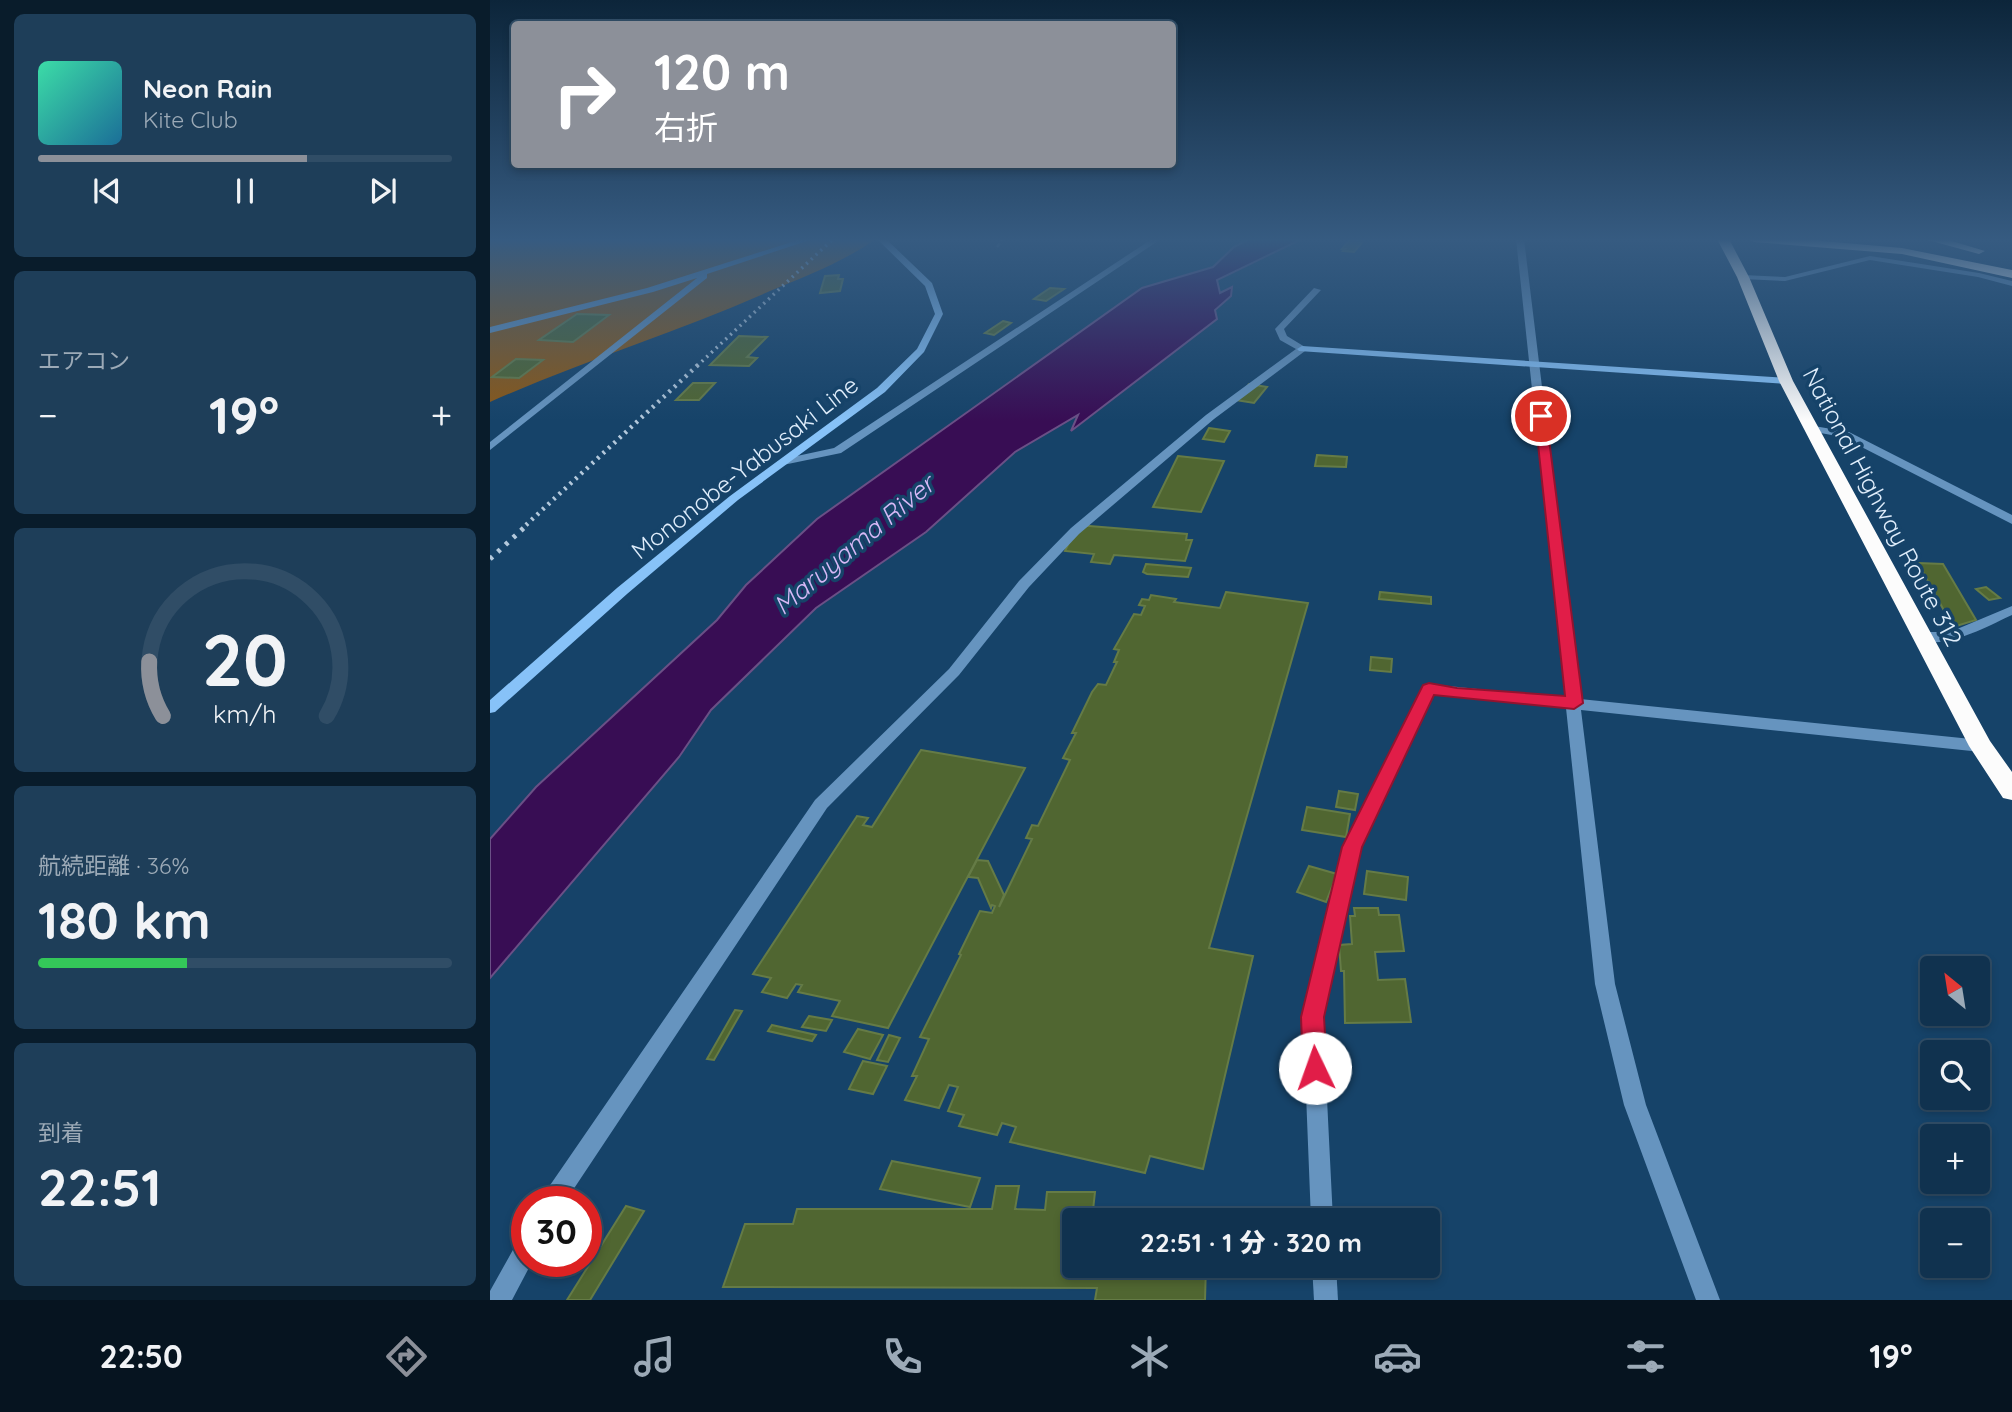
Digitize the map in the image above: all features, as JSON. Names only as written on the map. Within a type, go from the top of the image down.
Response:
[{"type":"highway","name":"National Highway Route 312","points":[[1752,300],[1786,381],[1982,746],[2012,791]]},
{"type":"main road","name":"Mononobe-Yabusaki Line","points":[[490,708],[632,582],[783,461],[881,390],[920,350],[933,328],[939,314],[934,300]]},
{"type":"main road","points":[[1302,349],[1786,381]]},
{"type":"street","points":[[490,330],[611,300]]},
{"type":"street","points":[[490,447],[674,300]]},
{"type":"street","points":[[783,461],[836,451],[1065,300]]},
{"type":"street","points":[[563,1186],[821,804],[954,672],[1024,584],[1075,531],[1210,417],[1302,349],[1283,338],[1279,329],[1308,300]]},
{"type":"street","points":[[1527,300],[1605,984],[1635,1105],[1707,1300]]},
{"type":"street","points":[[1814,429],[1845,434],[2012,520]]},
{"type":"street","points":[[1923,636],[1952,637],[2012,610]]},
{"type":"street","points":[[1321,1208],[1312,1017],[1352,847],[1429,689],[1457,694],[1574,703],[1982,746]]},
{"type":"street","points":[[499,1300],[511,1277]]},
{"type":"street","points":[[1325,1278],[1326,1300]]},
{"type":"shaded area","points":[[490,300],[749,300],[560,373],[490,402]]},
{"type":"water","name":"Maruyama River","points":[[1126,300],[1227,300],[1215,310],[1217,319],[1071,431],[1078,415],[1015,452],[926,532],[816,608],[711,710],[679,757],[490,978],[490,839],[536,787],[717,620],[746,585],[817,519]]},
{"type":"building","points":[[577,314],[609,315],[573,342],[539,340]]},
{"type":"building","points":[[1003,321],[1011,323],[994,335],[985,333]]},
{"type":"building","points":[[739,336],[767,337],[747,357],[757,358],[749,366],[710,365]]},
{"type":"building","points":[[516,359],[543,360],[519,378],[492,377]]},
{"type":"building","points":[[693,383],[715,383],[699,400],[676,400]]},
{"type":"building","points":[[1249,384],[1267,387],[1254,403],[1236,400]]},
{"type":"building","points":[[1209,428],[1230,431],[1224,442],[1203,439]]},
{"type":"building","points":[[1317,455],[1347,457],[1346,467],[1315,466]]},
{"type":"building","points":[[1178,456],[1224,461],[1201,512],[1153,507]]},
{"type":"building","points":[[1077,525],[1187,534],[1186,540],[1192,540],[1185,561],[1114,555],[1110,564],[1091,562],[1094,554],[1065,551]]},
{"type":"building","points":[[1918,563],[1943,564],[1976,620],[1953,627]]},
{"type":"building","points":[[1146,564],[1191,568],[1188,577],[1147,574],[1143,572]]},
{"type":"building","points":[[1986,587],[2000,598],[1989,600],[1976,589]]},
{"type":"building","points":[[1226,592],[1308,603],[1209,948],[1253,956],[1203,1169],[1150,1156],[1145,1173],[1010,1142],[1016,1127],[1002,1123],[997,1135],[959,1126],[964,1115],[948,1111],[958,1087],[949,1085],[939,1108],[905,1100],[917,1076],[912,1076],[929,1039],[920,1037],[980,911],[992,913],[995,906],[992,905],[991,908],[978,878],[968,877],[977,860],[988,861],[1004,895],[999,907],[1032,839],[1026,838],[1032,825],[1038,826],[1070,760],[1063,758],[1076,733],[1072,733],[1092,692],[1098,684],[1106,685],[1117,662],[1114,662],[1119,650],[1114,649],[1134,614],[1141,615],[1145,606],[1139,605],[1142,599],[1149,600],[1151,595],[1176,599],[1174,602],[1220,608]]},
{"type":"building","points":[[1380,592],[1431,597],[1431,604],[1379,599]]},
{"type":"building","points":[[1371,657],[1392,659],[1391,672],[1370,670]]},
{"type":"building","points":[[921,750],[1025,768],[888,1028],[832,1016],[840,1001],[798,992],[802,985],[796,984],[787,998],[762,992],[771,978],[753,974],[857,816],[868,818],[863,825],[872,827]]},
{"type":"building","points":[[1339,791],[1358,794],[1355,810],[1336,807]]},
{"type":"building","points":[[1307,807],[1350,814],[1346,837],[1302,830]]},
{"type":"building","points":[[1309,866],[1337,874],[1326,902],[1297,892]]},
{"type":"building","points":[[1367,871],[1408,877],[1406,900],[1364,894]]},
{"type":"building","points":[[1354,908],[1378,908],[1379,915],[1399,915],[1404,951],[1375,952],[1378,980],[1405,979],[1411,1022],[1345,1023],[1344,971],[1341,971],[1339,945],[1352,944],[1350,916],[1355,916]]},
{"type":"building","points":[[735,1010],[742,1011],[714,1060],[707,1059]]},
{"type":"building","points":[[809,1016],[832,1020],[826,1031],[802,1027]]},
{"type":"building","points":[[772,1025],[816,1035],[812,1041],[768,1031]]},
{"type":"building","points":[[858,1029],[883,1035],[870,1059],[844,1052]]},
{"type":"building","points":[[889,1035],[900,1038],[888,1062],[877,1060]]},
{"type":"building","points":[[863,1061],[887,1066],[873,1094],[849,1089]]},
{"type":"building","points":[[892,1161],[980,1178],[970,1207],[880,1189]]},
{"type":"building","points":[[996,1186],[1019,1186],[1015,1209],[1045,1210],[1047,1192],[1095,1192],[1093,1208],[1062,1208],[1062,1278],[1206,1278],[1205,1300],[1095,1300],[1097,1288],[723,1287],[745,1224],[793,1224],[797,1209],[992,1209]]},
{"type":"building","points":[[626,1206],[644,1211],[590,1300],[567,1300],[581,1277],[602,1277],[602,1244]]},
{"type":"railway","points":[[697,366],[768,300]]},
{"type":"railway","points":[[526,525],[699,364]]},
{"type":"railway","points":[[490,559],[528,524]]},
{"type":"route","points":[[1315,1068],[1312,1017],[1352,847],[1429,689],[1457,694],[1574,703],[1541,416]]}]
